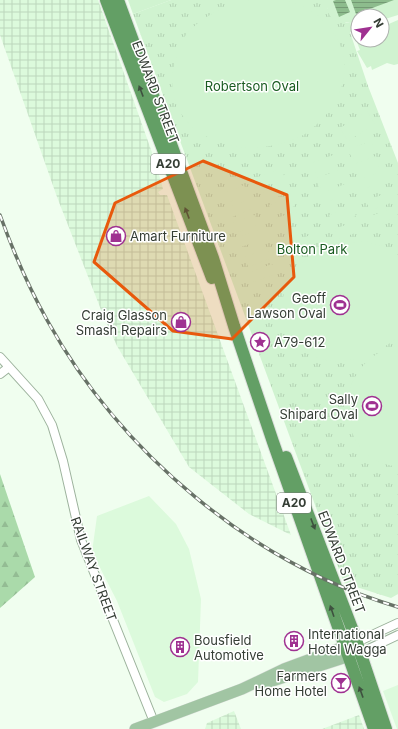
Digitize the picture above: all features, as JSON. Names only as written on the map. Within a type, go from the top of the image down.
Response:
[{"type":"highway","name":"EDWARD STREET","points":[[106,0],[205,260],[234,326]]},
{"type":"highway","name":"EDWARD STREET","points":[[118,0],[213,258],[245,359],[346,652]]},
{"type":"highway","name":"EDWARD STREET","points":[[245,359],[301,493],[358,648]]},
{"type":"highway","name":"A20","points":[[358,648],[386,729]]},
{"type":"highway","name":"A20","points":[[346,652],[374,729]]},
{"type":"main road","points":[[135,729],[242,689],[287,678],[358,648]]},
{"type":"street","name":"RAILWAY STREET","points":[[0,357],[8,368],[38,400],[52,425],[63,461],[81,540],[154,722]]},
{"type":"street","points":[[0,374],[8,368]]},
{"type":"street","points":[[358,648],[398,623]]},
{"type":"street","points":[[358,648],[398,635]]},
{"type":"highlighted area","points":[[203,161],[287,195],[294,277],[232,339],[173,331],[94,262],[115,203]]},
{"type":"shaded area","points":[[0,0],[98,0],[155,161],[163,189],[158,192],[160,195],[167,195],[291,535],[249,514],[189,467],[117,346],[103,315],[57,197],[0,35]]},
{"type":"shaded area","points":[[345,0],[350,12],[339,17],[333,1]]},
{"type":"shaded area","points":[[351,0],[394,0],[372,8],[354,8]]},
{"type":"shaded area","points":[[149,496],[176,524],[189,549],[201,599],[198,682],[187,694],[164,702],[155,697],[117,601],[92,552],[97,516]]},
{"type":"shaded area","points":[[398,685],[398,729],[397,729],[383,691]]},
{"type":"shaded area","points":[[234,711],[241,729],[205,729],[207,723]]},
{"type":"shaded area","points":[[359,715],[364,729],[322,729]]},
{"type":"green space","points":[[128,0],[171,0],[133,14]]},
{"type":"green space","name":"Bolton Park","points":[[171,0],[327,0],[327,8],[346,23],[350,22],[350,48],[355,48],[368,86],[398,163],[398,594],[391,598],[344,583],[133,14]]},
{"type":"green space","name":"Robertson Oval","points":[[252,0],[285,0],[310,10],[321,18],[339,42],[344,57],[345,72],[342,86],[328,112],[305,134],[293,140],[278,144],[249,148],[231,146],[215,141],[201,133],[189,123],[180,111],[174,97],[172,81],[175,62],[182,41],[190,30],[211,14],[219,10]]},
{"type":"green space","points":[[327,0],[398,0],[398,15],[390,18],[390,8],[350,8],[350,22],[345,23],[336,21],[329,15]]},
{"type":"green space","points":[[398,20],[398,64],[394,65],[387,63],[372,70],[371,66],[367,68],[357,51],[360,50],[359,48],[390,48],[390,23]]},
{"type":"green space","points":[[367,111],[375,124],[348,141],[340,128]]},
{"type":"green space","points":[[371,141],[375,151],[352,159],[348,149]]},
{"type":"green space","points":[[333,155],[337,165],[314,173],[311,163]]},
{"type":"green space","points":[[376,156],[380,166],[357,174],[354,164]]},
{"type":"green space","points":[[281,168],[285,178],[262,187],[258,177]]},
{"type":"green space","points":[[339,170],[342,180],[319,188],[316,178]]},
{"type":"green space","points":[[381,171],[385,181],[362,190],[358,180]]},
{"type":"green space","points":[[286,182],[290,192],[267,201],[263,191]]},
{"type":"green space","points":[[345,184],[348,194],[325,203],[322,193]]},
{"type":"green space","points":[[244,185],[248,195],[225,204],[221,194]]},
{"type":"green space","points":[[389,192],[393,202],[370,211],[366,201]]},
{"type":"green space","points":[[292,196],[295,206],[272,215],[269,205]]},
{"type":"green space","points":[[249,199],[252,209],[230,218],[226,208]]},
{"type":"green space","points":[[352,206],[356,216],[333,225],[329,215]]},
{"type":"green space","points":[[394,207],[397,217],[375,226],[371,216]]},
{"type":"green space","points":[[296,211],[300,220],[277,229],[274,219]]},
{"type":"green space","points":[[255,215],[258,225],[235,233],[232,223]]},
{"type":"green space","points":[[357,221],[361,231],[338,239],[334,229]]},
{"type":"green space","points":[[260,229],[264,239],[241,247],[237,238]]},
{"type":"green space","points":[[308,236],[311,246],[288,254],[285,244]]},
{"type":"green space","name":"Geoff Lawson Oval","points":[[364,241],[383,246],[398,257],[398,336],[383,347],[355,359],[347,361],[334,361],[317,358],[304,350],[293,338],[286,324],[283,309],[284,293],[289,278],[299,265],[320,252],[339,246]]},
{"type":"green space","points":[[267,248],[271,258],[248,267],[245,257]]},
{"type":"green space","points":[[272,264],[276,274],[253,282],[250,272]]},
{"type":"green space","name":"Sally Shipard Oval","points":[[398,346],[398,467],[376,460],[360,446],[350,428],[347,408],[351,388],[360,369],[376,355]]},
{"type":"green space","points":[[0,474],[35,577],[0,608]]},
{"type":"railway","points":[[0,215],[33,294],[47,320],[77,368],[112,414],[152,457],[195,497],[242,532],[292,563],[344,588],[398,607]]},
{"type":"place","name":"Amart Furniture","points":[[116,236]]},
{"type":"place","name":"Geoff Lawson Oval","points":[[340,305]]},
{"type":"place","name":"Craig Glasson Smash Repairs","points":[[181,322]]},
{"type":"place","name":"A79-612","points":[[260,342]]},
{"type":"place","name":"Sally Shipard Oval","points":[[372,406]]},
{"type":"place","name":"International Hotel Wagga","points":[[294,641]]},
{"type":"place","name":"Bousfield Automotive","points":[[180,647]]},
{"type":"place","name":"Farmers Home Hotel","points":[[341,683]]}]
